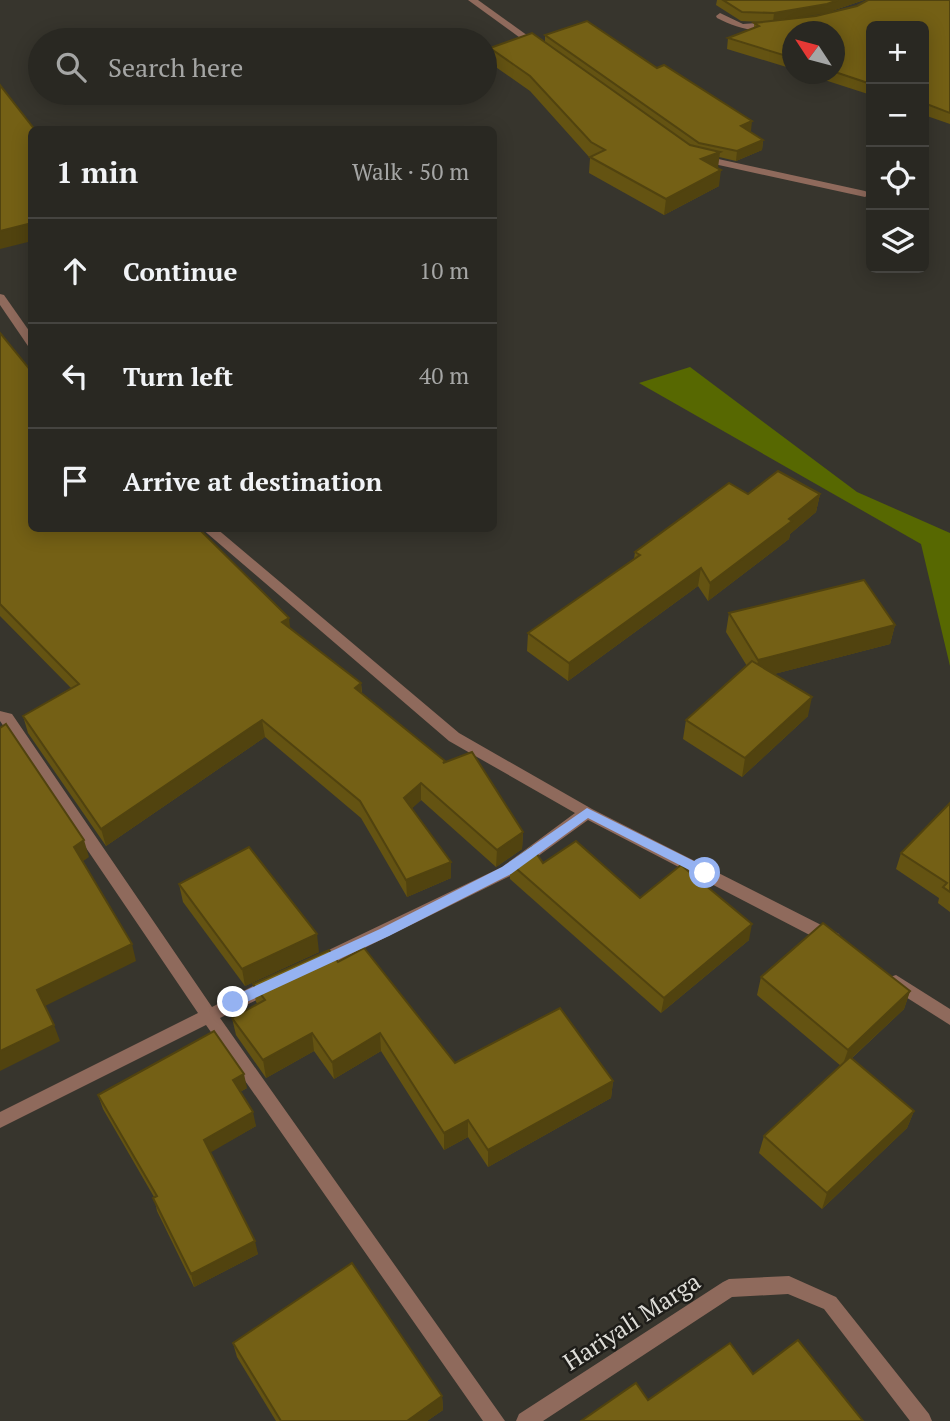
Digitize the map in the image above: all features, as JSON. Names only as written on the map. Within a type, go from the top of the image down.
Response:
[{"type":"street","points":[[472,0],[547,53]]},
{"type":"street","points":[[720,16],[742,27],[782,23]]},
{"type":"street","points":[[694,157],[865,194]]},
{"type":"street","points":[[0,297],[28,338]]},
{"type":"street","points":[[212,532],[454,737],[587,813],[824,933],[847,949]]},
{"type":"street","points":[[0,716],[7,718],[208,1014],[495,1421]]},
{"type":"street","points":[[309,967],[507,871],[587,813]]},
{"type":"street","points":[[881,972],[950,1018]]},
{"type":"street","points":[[0,1121],[208,1014],[284,979]]},
{"type":"street","name":"Hariyali Marga","points":[[526,1421],[729,1288],[789,1285],[831,1303],[922,1421]]},
{"type":"green space","points":[[690,367],[857,492],[950,533],[950,666],[921,544],[639,383]]},
{"type":"building","points":[[723,0],[838,0],[774,13],[742,12]]},
{"type":"building","points":[[868,0],[950,0],[950,113],[929,105],[929,21],[866,21],[866,82],[845,75],[845,21],[782,21],[782,55],[728,38],[759,26],[754,23],[816,16],[857,6]]},
{"type":"building","points":[[587,21],[657,68],[664,65],[752,121],[741,126],[763,140],[737,151],[699,143],[545,35]]},
{"type":"building","points":[[532,33],[690,145],[720,152],[701,159],[721,170],[666,199],[590,157],[605,150],[591,142],[530,76],[497,53],[497,46]]},
{"type":"building","points":[[0,85],[32,126],[28,126],[28,224],[0,231]]},
{"type":"building","points":[[0,333],[28,367],[28,532],[202,532],[289,618],[282,622],[361,683],[355,688],[445,761],[443,763],[472,752],[523,832],[497,850],[421,783],[404,798],[451,862],[406,880],[360,801],[262,720],[101,829],[23,716],[79,684],[0,604]]},
{"type":"building","points":[[778,471],[820,494],[789,519],[792,521],[710,583],[701,568],[569,663],[528,633],[640,555],[635,552],[729,483],[748,494]]},
{"type":"building","points":[[864,580],[895,625],[758,660],[729,613]]},
{"type":"building","points":[[752,661],[812,697],[745,758],[686,720]]},
{"type":"building","points":[[6,724],[84,840],[74,847],[132,944],[37,990],[54,1025],[0,1051],[0,728]]},
{"type":"building","points":[[950,803],[950,892],[943,887],[947,883],[901,853]]},
{"type":"building","points":[[576,841],[640,898],[681,865],[752,924],[664,998],[510,863],[532,847],[543,863]]},
{"type":"building","points":[[249,847],[317,934],[242,969],[179,884]]},
{"type":"building","points":[[823,923],[910,991],[848,1050],[761,977]]},
{"type":"building","points":[[364,948],[455,1063],[560,1008],[613,1081],[488,1150],[468,1120],[444,1133],[380,1033],[332,1062],[312,1033],[263,1060],[232,1018],[265,1000],[253,984],[329,950],[338,962]]},
{"type":"building","points":[[214,1031],[244,1074],[233,1080],[253,1112],[204,1140],[255,1241],[191,1274],[153,1198],[157,1196],[98,1095]]},
{"type":"building","points":[[850,1057],[914,1111],[827,1193],[764,1136]]},
{"type":"building","points":[[352,1263],[442,1396],[407,1421],[281,1421],[233,1343]]},
{"type":"building","points":[[798,1340],[863,1421],[581,1421],[636,1383],[648,1400],[730,1343],[753,1374]]},
{"type":"route","points":[[233,1002],[385,932],[507,871],[587,813],[705,873]]}]
